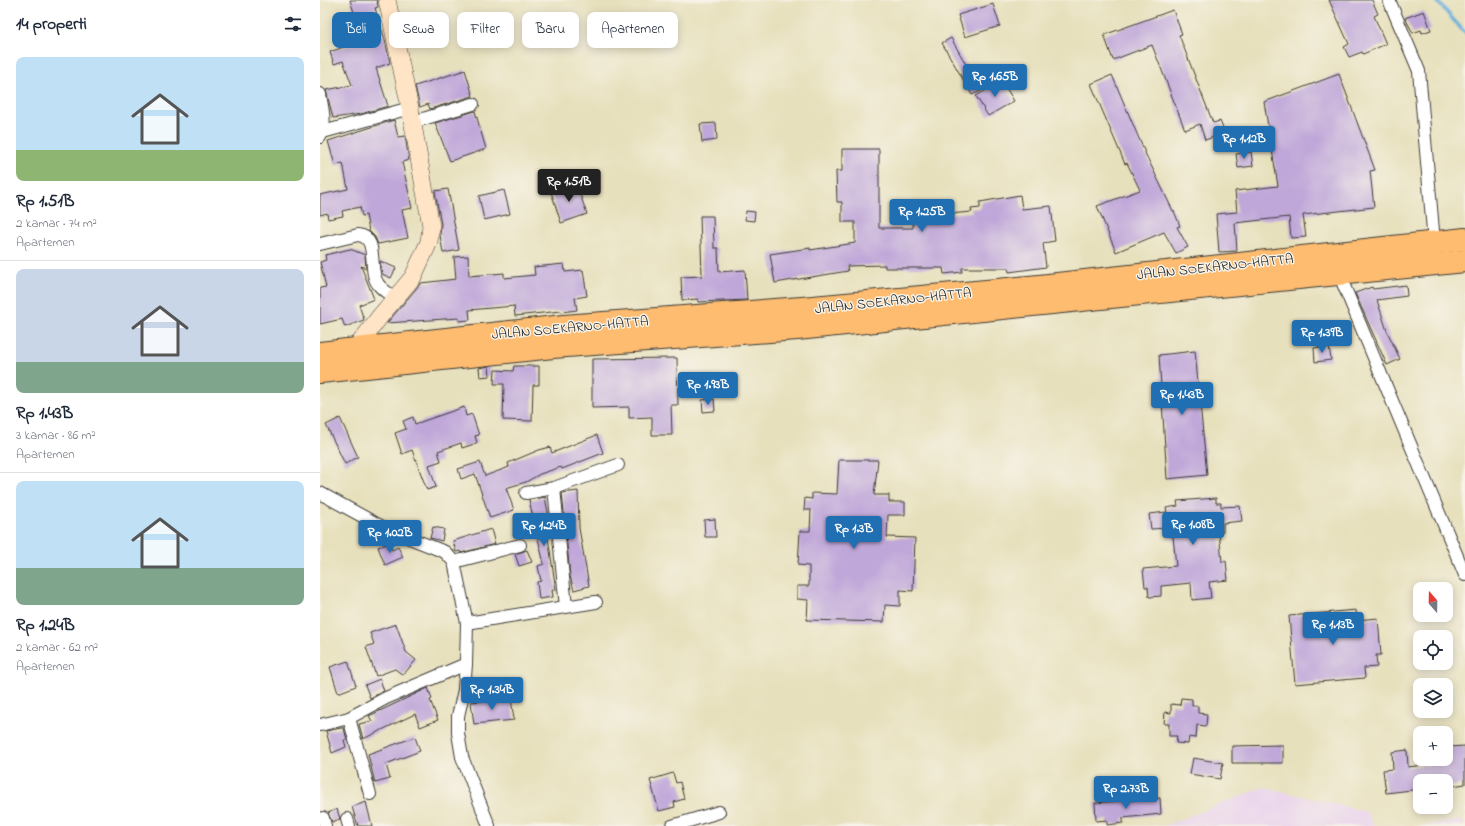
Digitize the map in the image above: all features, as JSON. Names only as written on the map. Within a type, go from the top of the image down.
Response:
[{"type":"highway","name":"JALAN SOEKARNO-HATTA","points":[[320,353],[564,326],[802,308],[1040,286],[1465,239]]},
{"type":"highway","name":"JALAN SOEKARNO-HATTA","points":[[328,372],[553,347],[797,329],[1465,261]]},
{"type":"main road","points":[[328,372],[356,349],[413,277],[429,242],[431,226],[411,115],[387,0]]},
{"type":"street","points":[[1389,0],[1419,71],[1434,242]]},
{"type":"street","points":[[320,94],[323,112],[322,135],[411,115],[473,104]]},
{"type":"street","points":[[320,244],[358,235],[364,236],[369,240],[371,246],[373,271],[377,284],[395,299]]},
{"type":"street","points":[[1339,274],[1465,575]]},
{"type":"street","points":[[526,493],[554,488],[618,465]]},
{"type":"street","points":[[554,488],[566,606]]},
{"type":"street","points":[[320,493],[390,531],[445,552],[454,562],[467,624],[464,690],[458,716],[458,733],[462,757],[488,826]]},
{"type":"street","points":[[454,562],[520,545]]},
{"type":"street","points":[[467,624],[596,602]]},
{"type":"street","points":[[320,725],[349,718],[386,698],[466,664]]},
{"type":"street","points":[[349,718],[370,794]]},
{"type":"street","points":[[672,826],[719,812]]},
{"type":"shaded area","points":[[1264,787],[1367,812],[1374,826],[1164,826]]},
{"type":"shaded area","points":[[1461,820],[1465,826],[1422,826],[1436,824]]},
{"type":"building","points":[[350,0],[377,0],[378,7],[375,8],[376,12],[354,12]]},
{"type":"building","points":[[1329,0],[1372,0],[1378,14],[1374,16],[1386,44],[1363,54],[1362,52],[1349,57],[1344,47],[1349,44]]},
{"type":"building","points":[[993,4],[1000,26],[965,37],[958,15]]},
{"type":"building","points":[[1173,10],[1182,34],[1179,35],[1213,123],[1220,121],[1225,133],[1205,140],[1200,124],[1185,130],[1152,45],[1113,60],[1104,35]]},
{"type":"building","points":[[1424,11],[1431,30],[1422,33],[1421,30],[1413,33],[1405,18]]},
{"type":"building","points":[[381,27],[390,63],[376,68],[388,106],[361,114],[333,118],[326,90],[352,85],[343,61],[334,64],[330,52],[341,48],[381,48]]},
{"type":"building","points":[[951,38],[981,91],[972,95],[942,43]]},
{"type":"building","points":[[465,70],[473,96],[430,109],[428,104],[420,107],[415,86]]},
{"type":"building","points":[[1339,74],[1375,170],[1370,171],[1374,207],[1303,215],[1306,237],[1291,238],[1289,217],[1235,223],[1237,251],[1219,252],[1216,214],[1237,212],[1235,191],[1278,186],[1264,102]]},
{"type":"building","points":[[1112,75],[1146,155],[1174,211],[1180,226],[1177,227],[1188,247],[1176,253],[1164,232],[1116,252],[1097,206],[1140,190],[1127,163],[1125,164],[1091,84]]},
{"type":"building","points":[[1002,81],[1014,101],[988,116],[976,96]]},
{"type":"building","points":[[475,111],[486,149],[450,161],[435,123]]},
{"type":"building","points":[[394,120],[398,137],[405,136],[409,160],[402,162],[412,208],[402,210],[408,238],[378,244],[375,237],[369,231],[366,215],[362,216],[360,207],[342,211],[343,216],[328,219],[327,213],[320,215],[320,195],[348,189],[343,163],[335,165],[328,141]]},
{"type":"building","points":[[716,123],[717,140],[702,142],[700,124]]},
{"type":"building","points":[[842,149],[879,149],[879,228],[913,228],[913,209],[937,209],[937,215],[972,212],[971,209],[980,208],[980,202],[1020,195],[1022,209],[1051,206],[1055,241],[1043,243],[1046,267],[1009,272],[1008,268],[962,268],[962,272],[944,274],[943,268],[885,268],[885,265],[847,266],[848,271],[775,283],[770,254],[855,243],[855,222],[842,222],[842,202],[837,202],[836,171],[842,171]]},
{"type":"building","points":[[1251,152],[1253,166],[1238,168],[1236,154]]},
{"type":"building","points":[[576,183],[587,214],[561,223],[551,192]]},
{"type":"building","points":[[448,189],[459,250],[443,253],[440,235],[441,224],[435,191]]},
{"type":"building","points":[[504,190],[510,214],[484,220],[479,196]]},
{"type":"building","points":[[746,211],[755,212],[754,221],[745,220]]},
{"type":"building","points":[[700,216],[713,216],[714,248],[718,248],[719,272],[745,270],[747,300],[698,302],[698,299],[682,300],[681,277],[702,276]]},
{"type":"building","points":[[350,249],[365,255],[366,268],[361,266],[374,299],[359,305],[364,320],[345,327],[342,319],[320,324],[320,288],[326,287],[320,262],[326,260],[325,255]]},
{"type":"building","points":[[468,256],[469,276],[504,273],[504,278],[535,275],[534,267],[564,264],[565,272],[583,270],[587,296],[575,298],[577,310],[515,316],[514,306],[469,310],[470,320],[459,321],[459,318],[387,323],[421,283],[456,279],[454,257]]},
{"type":"building","points":[[380,261],[396,268],[391,278],[382,274]]},
{"type":"building","points":[[1406,285],[1407,296],[1377,300],[1387,331],[1400,359],[1387,365],[1355,293],[1372,287],[1373,289]]},
{"type":"building","points":[[1329,346],[1331,360],[1315,362],[1314,348]]},
{"type":"building","points":[[1195,351],[1207,475],[1167,479],[1159,355]]},
{"type":"building","points":[[677,358],[678,405],[671,405],[672,435],[652,435],[652,417],[629,418],[629,407],[592,408],[592,359]]},
{"type":"building","points":[[489,366],[490,376],[480,377],[479,368]]},
{"type":"building","points":[[514,366],[539,366],[539,385],[533,385],[532,421],[503,420],[504,384],[494,384],[495,370],[513,371]]},
{"type":"building","points":[[714,399],[715,411],[703,412],[702,400]]},
{"type":"building","points":[[464,407],[466,416],[472,414],[479,435],[475,436],[477,443],[462,448],[461,443],[438,451],[441,461],[429,465],[436,487],[427,490],[412,450],[402,454],[395,433],[406,429],[403,421],[413,417],[415,424]]},
{"type":"building","points":[[340,418],[358,457],[345,464],[326,425]]},
{"type":"building","points":[[597,435],[603,453],[562,469],[561,467],[540,474],[526,482],[506,488],[514,510],[490,518],[475,474],[461,479],[458,469],[480,462],[485,476],[509,467],[508,463],[539,450],[550,447],[552,453]]},
{"type":"building","points":[[839,460],[878,460],[874,495],[889,495],[889,502],[905,502],[905,515],[888,515],[887,537],[915,538],[913,591],[900,590],[900,606],[885,605],[884,622],[807,620],[808,600],[797,599],[797,586],[809,586],[809,566],[798,565],[800,531],[810,531],[811,510],[804,510],[805,498],[812,499],[812,493],[837,494]]},
{"type":"building","points":[[578,491],[579,528],[589,586],[574,590],[570,576],[562,493]]},
{"type":"building","points":[[545,497],[551,530],[547,531],[556,590],[552,590],[553,597],[539,599],[537,582],[541,581],[538,566],[544,564],[529,500]]},
{"type":"building","points":[[1216,498],[1216,503],[1221,503],[1221,507],[1240,506],[1242,521],[1223,523],[1223,532],[1219,532],[1222,562],[1226,561],[1228,580],[1209,582],[1211,598],[1192,600],[1191,583],[1161,586],[1161,596],[1149,597],[1148,587],[1145,587],[1143,569],[1176,566],[1173,536],[1169,536],[1168,528],[1151,529],[1149,514],[1167,512],[1166,508],[1178,506],[1177,501]]},
{"type":"building","points":[[715,519],[716,537],[705,537],[704,520]]},
{"type":"building","points":[[433,527],[444,529],[442,541],[430,538]]},
{"type":"building","points":[[491,529],[495,544],[461,553],[460,551],[456,552],[453,541]]},
{"type":"building","points":[[389,543],[392,550],[398,547],[403,557],[385,565],[378,547]]},
{"type":"building","points":[[527,550],[532,562],[519,566],[515,554]]},
{"type":"building","points":[[1356,610],[1357,620],[1378,618],[1381,655],[1376,655],[1377,667],[1364,668],[1365,678],[1295,684],[1289,616]]},
{"type":"building","points":[[396,624],[406,652],[416,660],[403,675],[395,669],[376,676],[366,647],[374,644],[370,633]]},
{"type":"building","points":[[348,661],[356,686],[338,693],[330,667]]},
{"type":"building","points":[[380,679],[384,691],[370,698],[365,685]]},
{"type":"building","points":[[428,688],[432,699],[430,700],[438,720],[420,727],[415,714],[363,739],[359,724],[372,721],[369,716]]},
{"type":"building","points":[[511,698],[514,720],[474,724],[471,702]]},
{"type":"building","points":[[1181,698],[1192,699],[1192,706],[1198,706],[1198,713],[1207,714],[1206,726],[1197,725],[1196,738],[1189,737],[1188,744],[1176,743],[1177,736],[1169,736],[1169,724],[1164,724],[1165,712],[1171,713],[1171,704],[1180,705]]},
{"type":"building","points":[[344,728],[347,740],[344,740],[346,747],[332,753],[326,731]]},
{"type":"building","points":[[415,737],[420,751],[386,764],[390,779],[375,783],[368,754]]},
{"type":"building","points":[[1283,745],[1283,763],[1232,763],[1232,746]]},
{"type":"building","points":[[1465,746],[1465,784],[1453,786],[1453,774],[1413,774],[1413,790],[1386,793],[1383,770],[1393,769],[1392,752],[1407,750],[1408,767],[1453,766],[1453,747]]},
{"type":"building","points":[[1193,758],[1223,763],[1220,779],[1190,774]]},
{"type":"building","points":[[673,773],[676,783],[680,782],[684,799],[674,802],[675,807],[659,811],[650,780]]},
{"type":"building","points":[[1160,798],[1161,814],[1123,818],[1123,823],[1107,825],[1107,820],[1096,821],[1095,803]]},
{"type":"building","points":[[366,802],[372,826],[358,826],[352,807]]},
{"type":"building","points":[[337,809],[340,819],[332,822],[328,813]]},
{"type":"waterway","points":[[1436,0],[1465,33]]}]
